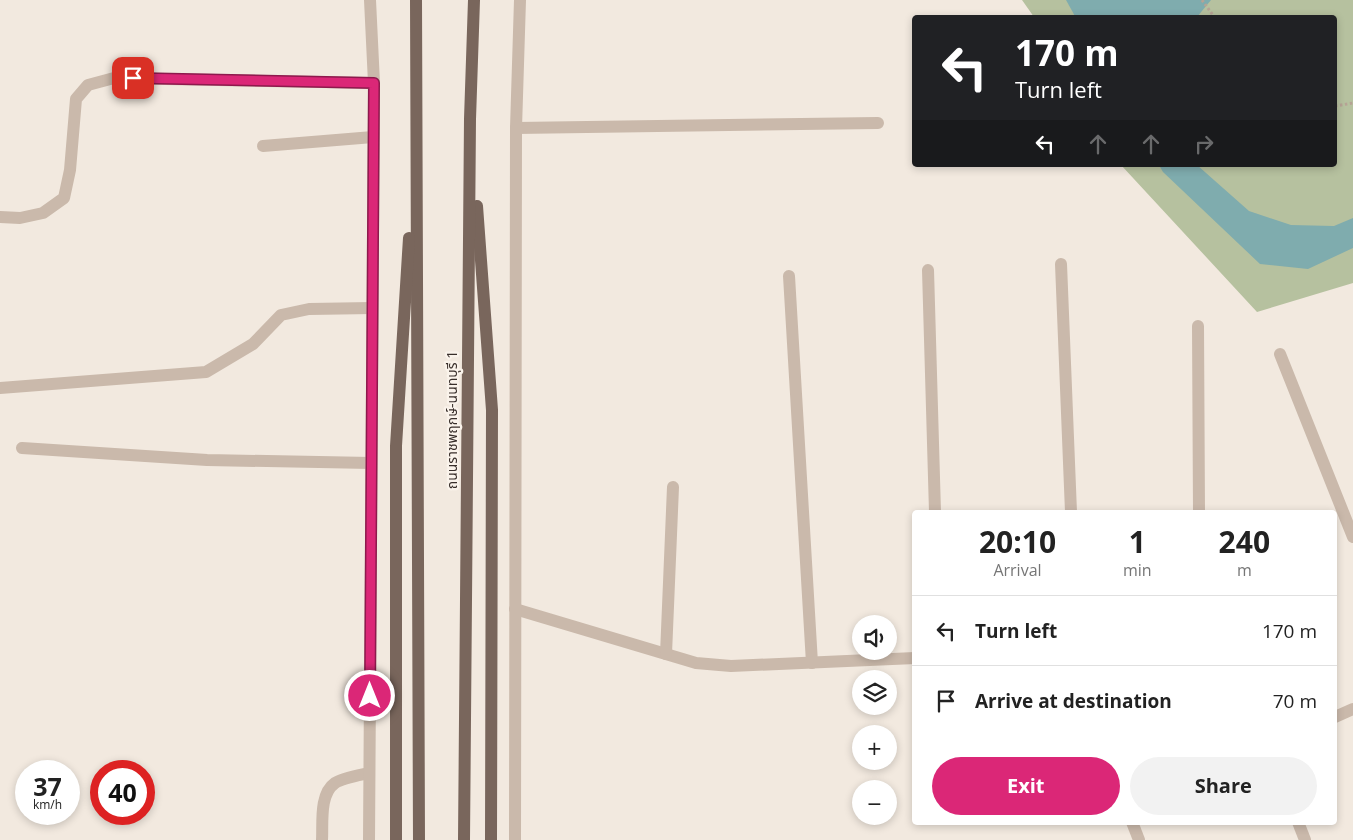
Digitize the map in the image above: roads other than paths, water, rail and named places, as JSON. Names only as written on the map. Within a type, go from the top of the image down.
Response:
[{"type":"main road","points":[[416,0],[419,840]]},
{"type":"main road","name":"ถนนราชพฤกษ์-นนทบุรี 1","points":[[464,840],[470,119],[474,0]]},
{"type":"main road","points":[[470,119],[492,410],[491,840]]},
{"type":"main road","points":[[396,840],[396,446],[417,122]]},
{"type":"street","points":[[369,840],[374,83],[370,0]]},
{"type":"street","points":[[515,840],[516,128],[520,0]]},
{"type":"street","points":[[0,217],[20,218],[43,213],[64,198],[70,170],[76,99],[88,85],[114,78],[374,83]]},
{"type":"street","points":[[516,128],[878,123]]},
{"type":"street","points":[[263,146],[373,137]]},
{"type":"street","points":[[1061,264],[1071,510]]},
{"type":"street","points":[[928,270],[935,510]]},
{"type":"street","points":[[789,276],[812,663]]},
{"type":"street","points":[[0,388],[206,372],[253,344],[281,315],[309,308],[372,308]]},
{"type":"street","points":[[1198,326],[1199,510]]},
{"type":"street","points":[[1280,354],[1353,536]]},
{"type":"street","points":[[22,448],[207,460],[371,463]]},
{"type":"street","points":[[666,654],[673,487]]},
{"type":"street","points":[[515,609],[696,663],[731,666],[912,658]]},
{"type":"street","points":[[1337,716],[1353,709]]},
{"type":"street","points":[[322,840],[324,802],[328,791],[335,783],[369,773]]},
{"type":"street","points":[[1133,825],[1139,840]]},
{"type":"street","points":[[1299,825],[1305,840]]},
{"type":"water","points":[[1066,0],[1211,0],[1199,15],[1074,15]]},
{"type":"water","points":[[1160,167],[1199,167],[1249,211],[1291,225],[1334,226],[1353,218],[1353,248],[1308,269],[1260,264],[1163,172]]}]
